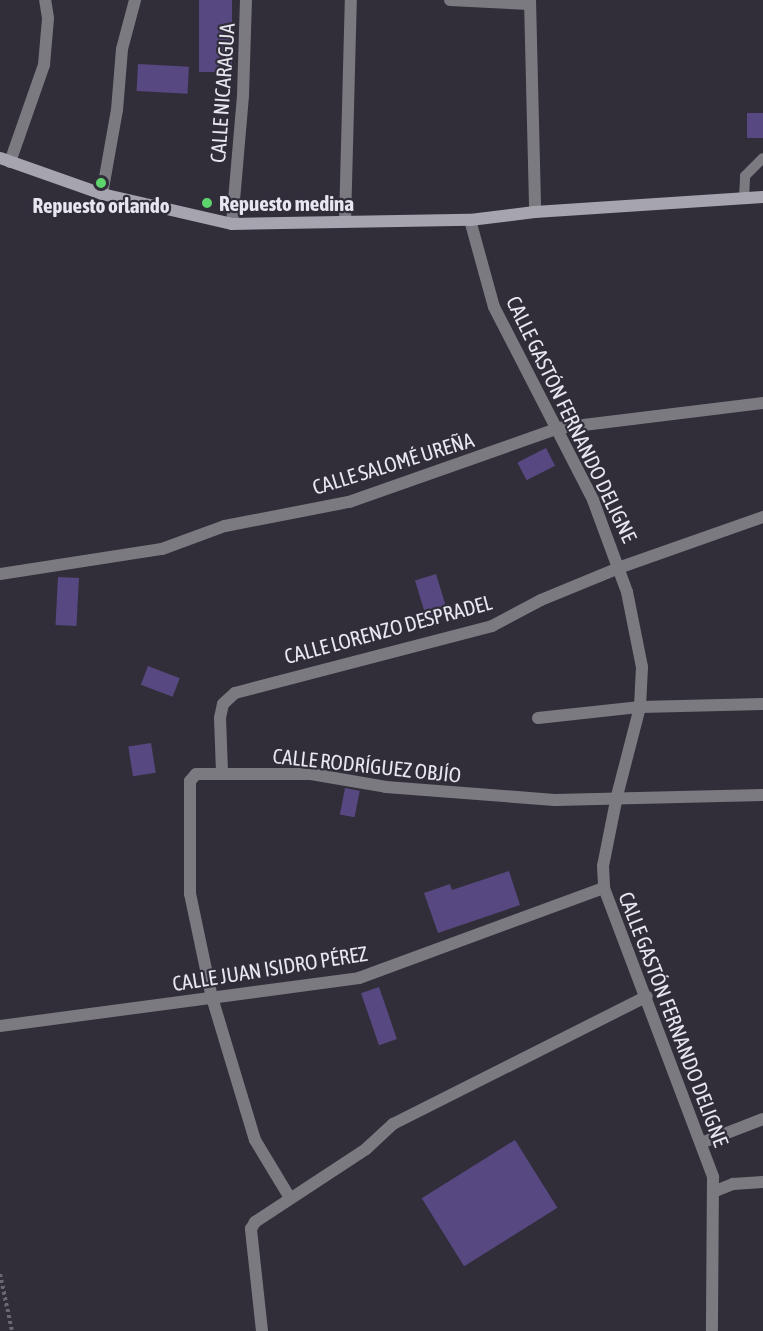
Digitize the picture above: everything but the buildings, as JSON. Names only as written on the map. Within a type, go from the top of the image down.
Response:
[{"type":"main road","points":[[5,160],[102,194],[231,224],[470,220],[535,212],[763,197]]},
{"type":"street","points":[[5,160],[44,65],[48,18],[45,0]]},
{"type":"street","points":[[102,194],[117,110],[123,49],[135,0]]},
{"type":"street","name":"CALLE NICARAGUA","points":[[231,224],[243,95],[246,0]]},
{"type":"street","points":[[345,222],[351,0]]},
{"type":"street","points":[[450,0],[530,2],[535,212]]},
{"type":"street","name":"CALLE GASTÓN FERNANDO DELIGNE","points":[[470,220],[494,307],[559,428],[621,567],[642,666],[640,707],[617,796],[603,866],[604,888],[647,996],[712,1177],[712,1331]]},
{"type":"street","name":"CALLE SALOMÉ UREÑA","points":[[0,574],[162,549],[225,526],[349,502],[559,428],[763,403]]},
{"type":"street","name":"CALLE LORENZO DESPRADEL","points":[[222,772],[221,711],[235,693],[492,626],[541,600],[621,567],[763,517]]},
{"type":"street","points":[[538,718],[640,707],[763,704]]},
{"type":"street","name":"CALLE RODRÍGUEZ OBJÍO","points":[[290,1198],[255,1140],[212,998],[190,894],[190,781],[204,772],[311,774],[386,787],[489,797],[555,800],[617,796],[763,795]]},
{"type":"street","name":"CALLE JUAN ISIDRO PÉREZ","points":[[0,1026],[359,978],[604,888]]},
{"type":"street","points":[[262,1331],[251,1229],[255,1222],[366,1149],[393,1124],[647,996]]},
{"type":"street","points":[[701,1143],[763,1119]]},
{"type":"street","points":[[713,1192],[733,1184],[763,1182]]},
{"type":"lane","points":[[744,198],[745,176],[763,158]]},
{"type":"path","points":[[0,1274],[12,1331]]},
{"type":"place","name":"Repuesto orlando","points":[[101,183]]},
{"type":"place","name":"Repuesto medina","points":[[207,203]]}]
